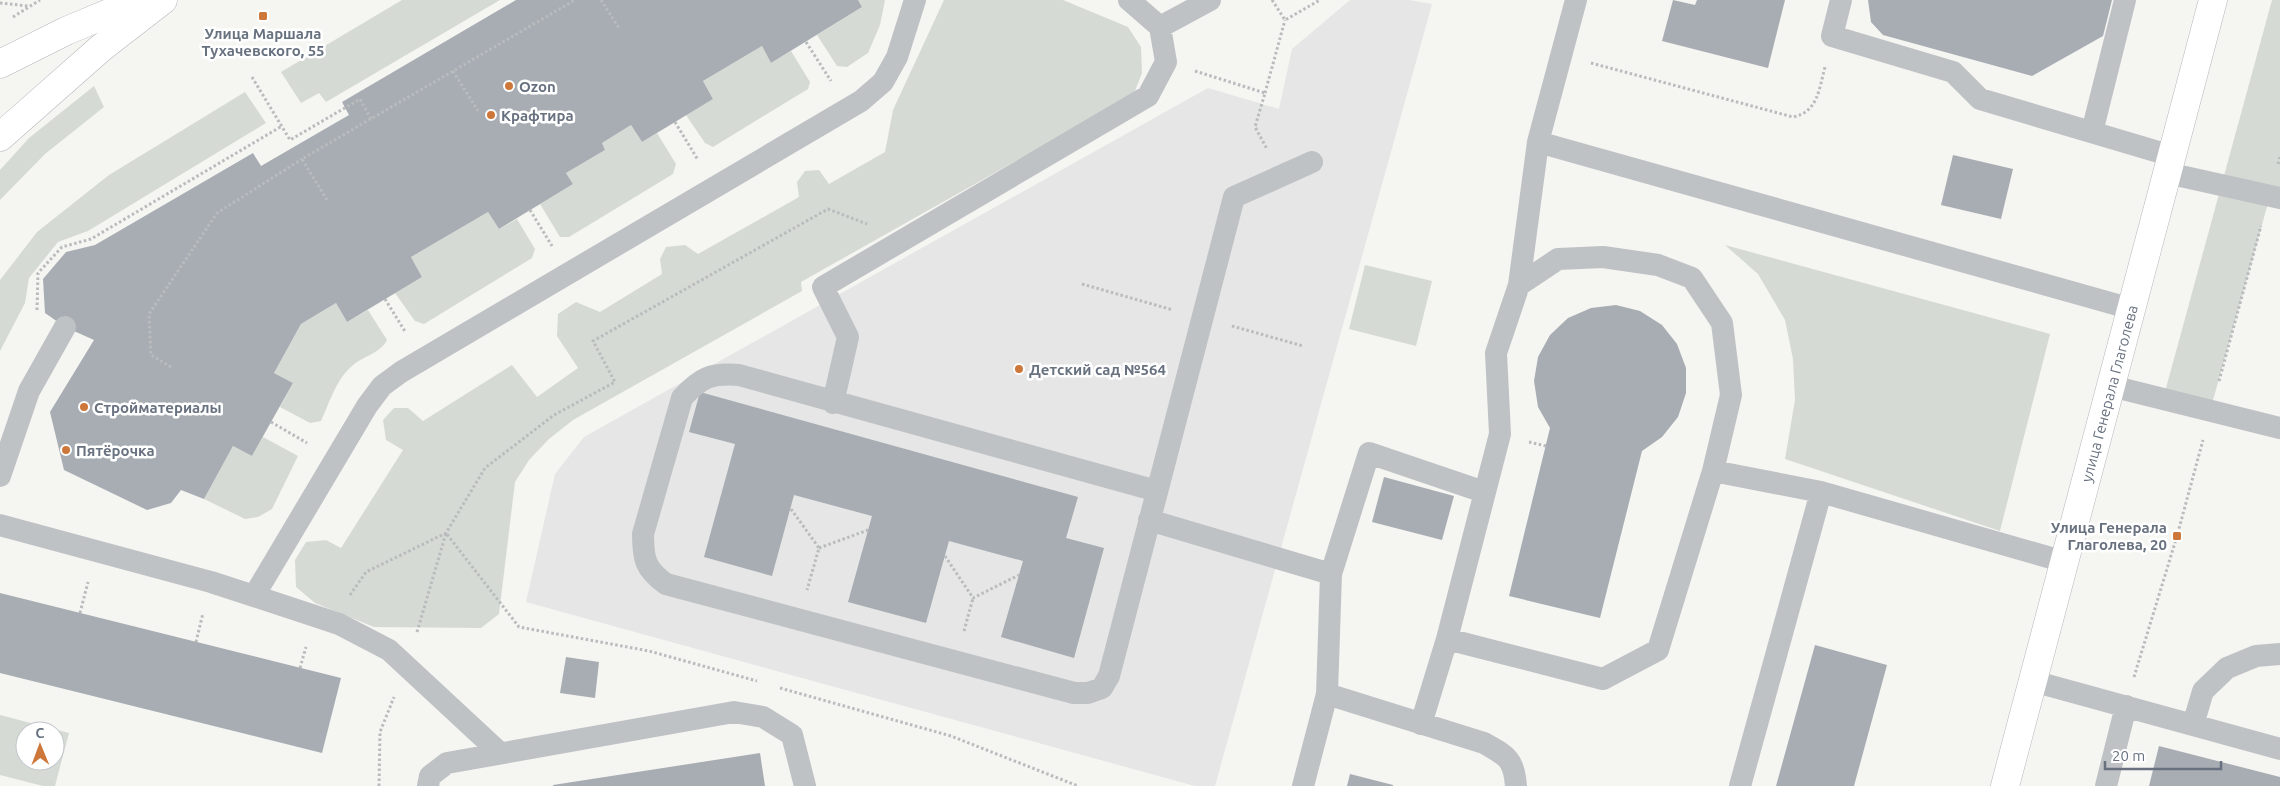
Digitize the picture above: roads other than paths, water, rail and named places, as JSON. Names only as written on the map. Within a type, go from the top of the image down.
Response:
[{"type":"street","points":[[0,64],[66,31],[140,0]]},
{"type":"street","points":[[0,137],[101,48],[163,0]]},
{"type":"street","name":"улица Генерала Глаголева","points":[[2005,786],[2213,0]]},
{"type":"lane","points":[[254,596],[335,459],[382,386],[861,101],[884,82],[897,58],[915,0]]},
{"type":"lane","points":[[833,403],[848,337],[823,287],[1148,96],[1166,62],[1160,27],[1129,0]]},
{"type":"lane","points":[[1160,27],[1210,0]]},
{"type":"lane","points":[[1421,724],[1447,640],[1500,434],[1496,352],[1519,285],[1538,142],[1576,0]]},
{"type":"lane","points":[[1842,0],[1832,36],[1953,72],[1980,99],[2092,132],[2170,164],[2275,197]]},
{"type":"lane","points":[[2092,132],[2125,0]]},
{"type":"lane","points":[[1538,142],[2132,308]]},
{"type":"lane","points":[[1157,490],[833,403],[739,375],[717,374],[696,382],[682,398],[643,534],[643,552],[651,573],[666,584],[1074,693],[1088,694],[1102,688],[1109,676],[1234,197],[1312,162]]},
{"type":"lane","points":[[1447,640],[1603,679],[1658,650],[1713,471],[1731,395],[1722,323],[1692,278],[1658,265],[1603,256],[1558,259],[1519,285]]},
{"type":"lane","points":[[0,476],[29,391],[63,331]]},
{"type":"lane","points":[[2111,386],[2280,428]]},
{"type":"lane","points":[[1302,786],[1327,694],[1331,574],[1369,453],[1484,492]]},
{"type":"lane","points":[[1713,471],[1822,492],[2064,562]]},
{"type":"lane","points":[[1740,786],[1822,492]]},
{"type":"lane","points":[[1149,520],[1331,574]]},
{"type":"lane","points":[[0,525],[211,582],[339,624],[388,650],[500,753]]},
{"type":"lane","points":[[2193,725],[2203,691],[2226,668],[2256,656],[2280,654]]},
{"type":"lane","points":[[2033,682],[2280,749]]},
{"type":"lane","points":[[1327,694],[1484,743],[1501,753],[1514,765],[1516,786]]},
{"type":"lane","points":[[2106,786],[2126,706]]},
{"type":"lane","points":[[428,786],[430,776],[447,763],[734,712],[763,717],[792,735],[805,786]]},
{"type":"place","name":"Улица Маршала Тухачевского, 55","points":[[263,16]]},
{"type":"place","name":"Ozon","points":[[509,86]]},
{"type":"place","name":"Крафтира","points":[[491,115]]},
{"type":"place","name":"Детский сад №564","points":[[1019,369]]},
{"type":"place","name":"Стройматериалы","points":[[84,407]]},
{"type":"place","name":"Пятёрочка","points":[[66,450]]},
{"type":"place","name":"Улица Генерала Глаголева, 20","points":[[2177,536]]}]
